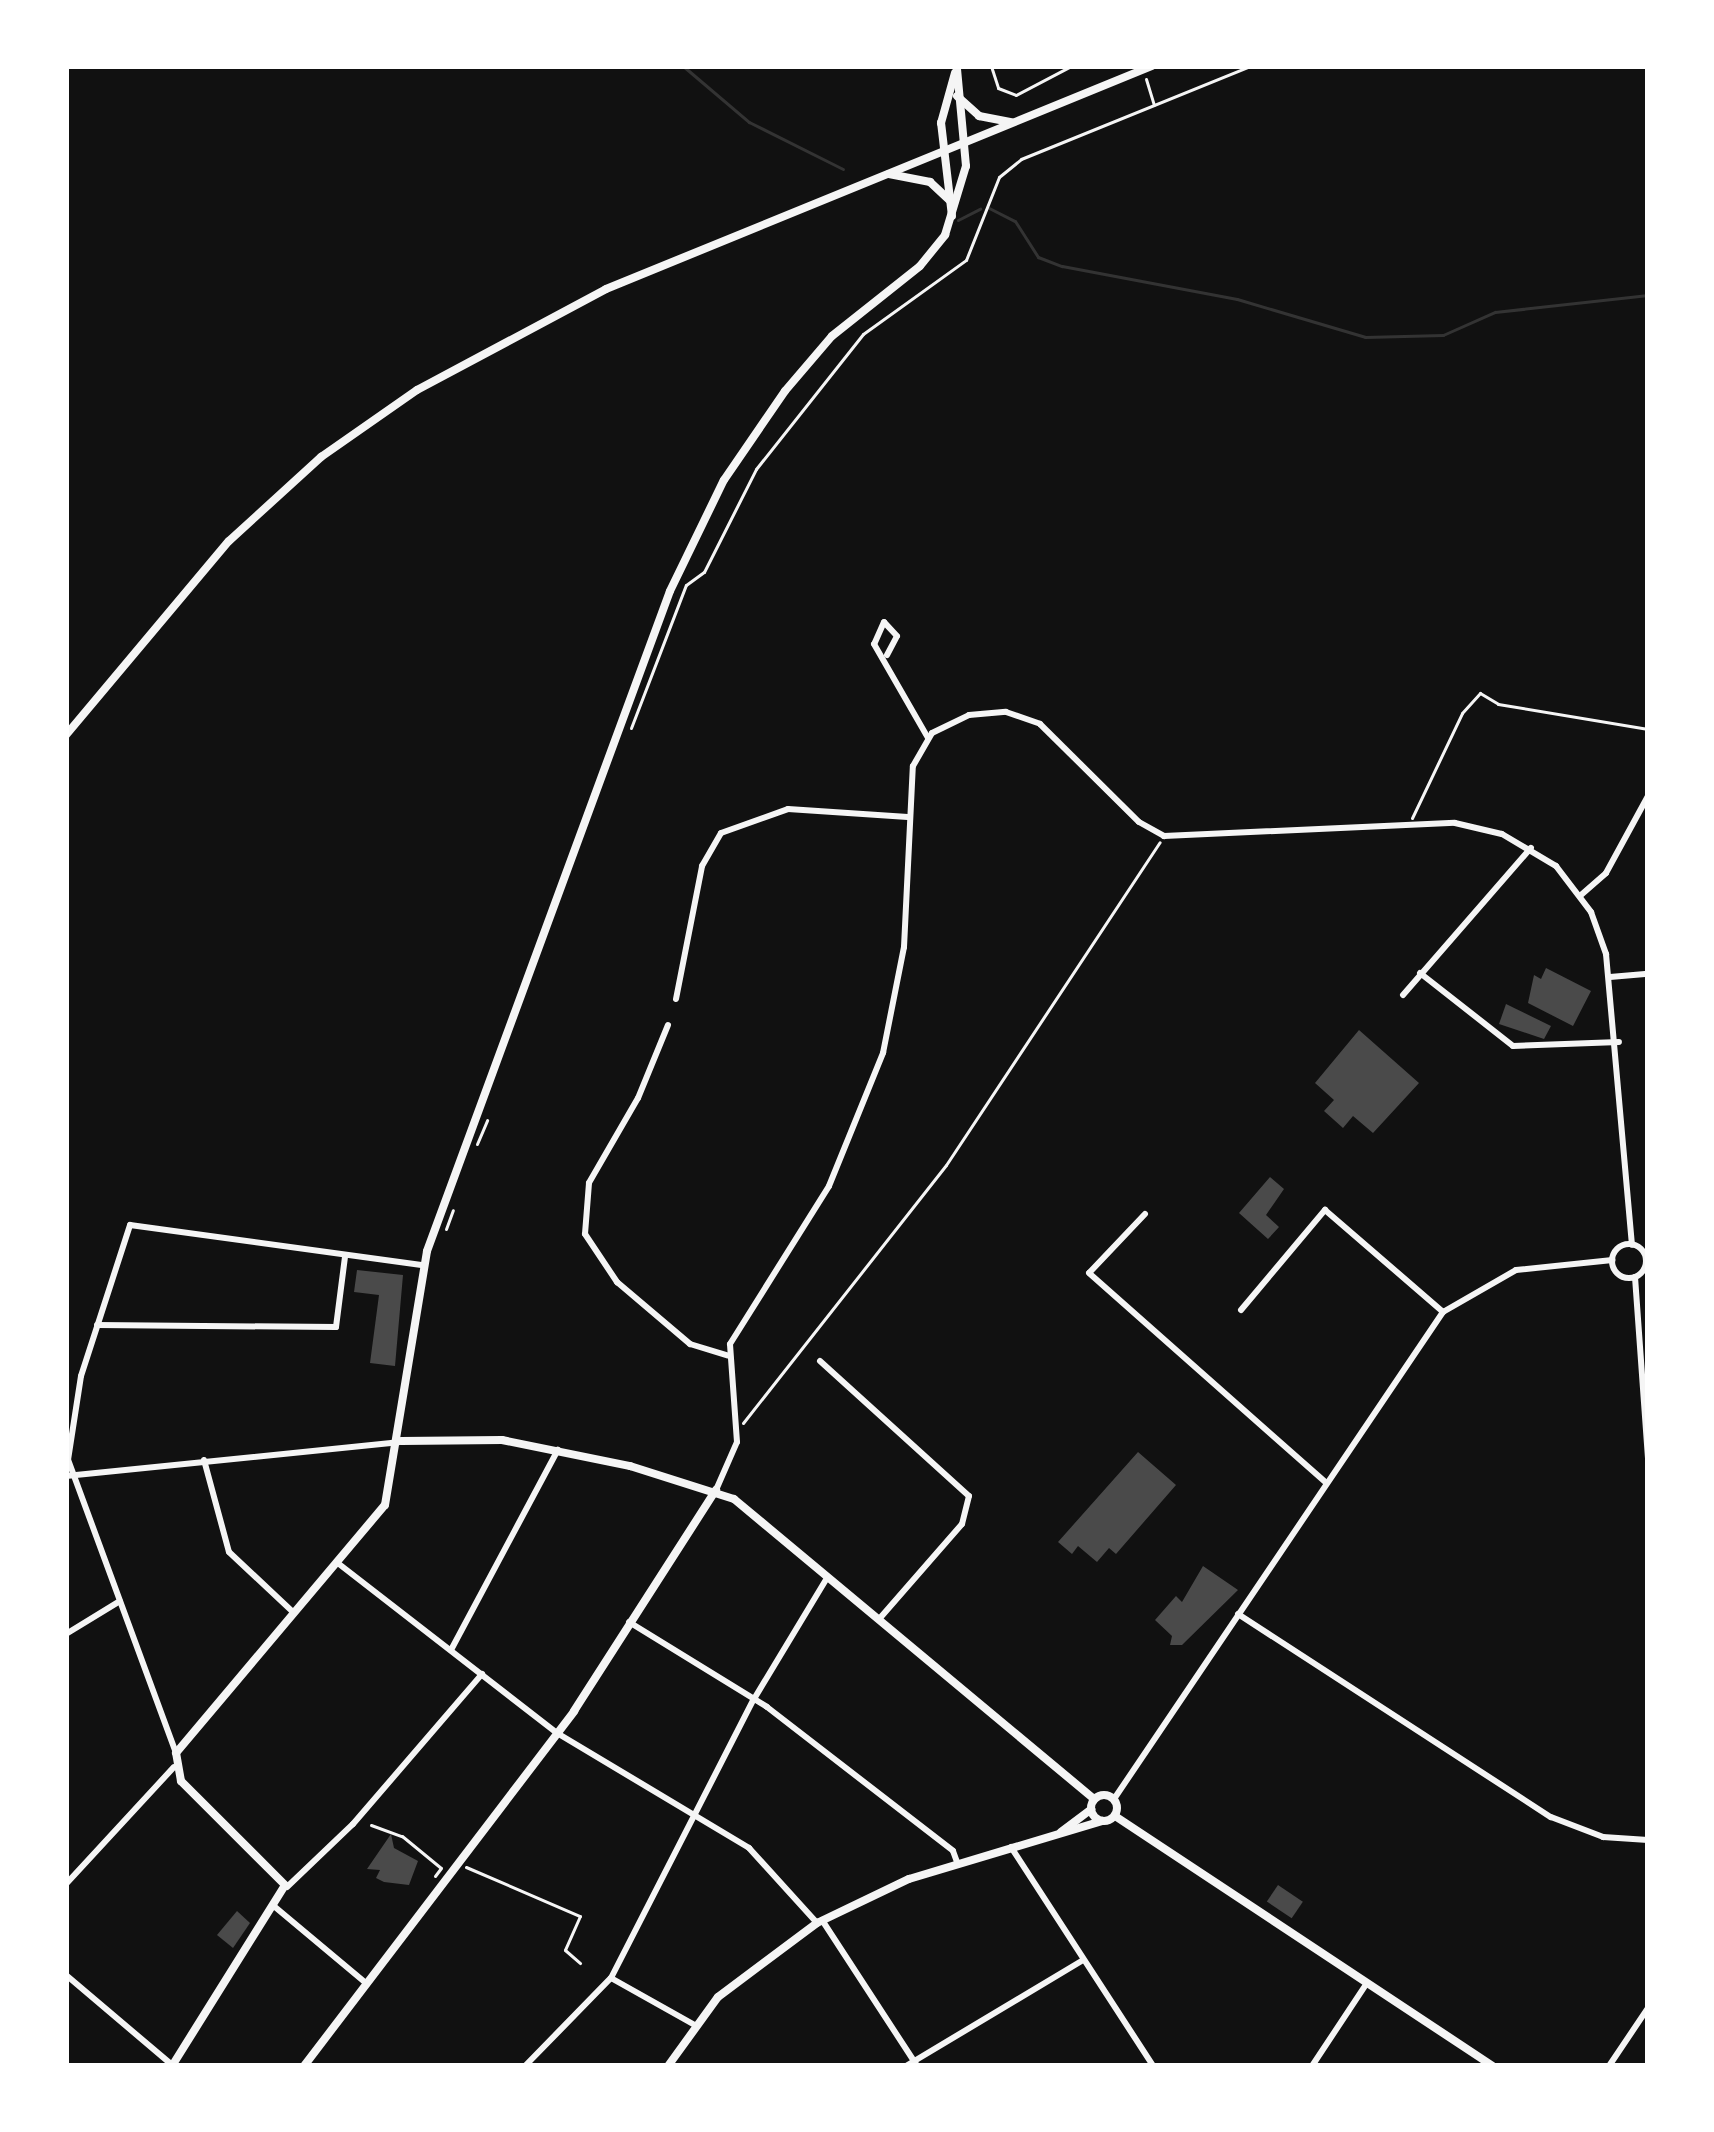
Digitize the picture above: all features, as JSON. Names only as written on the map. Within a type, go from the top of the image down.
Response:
[{"type":"street","points":[[66,735],[198,572],[367,424],[555,311],[1152,66]]},
{"type":"street","points":[[66,1884],[174,1766],[179,1750],[385,1505],[401,1442],[423,1265],[693,538],[785,391],[840,328],[931,256],[964,186],[957,68]]},
{"type":"street","points":[[952,216],[944,104],[957,68]]},
{"type":"street","points":[[957,96],[971,112],[1012,123]]},
{"type":"street","points":[[885,174],[930,182],[950,201]]},
{"type":"street","points":[[887,655],[897,636],[884,622],[873,635],[928,738]]},
{"type":"street","points":[[304,2066],[557,1733],[733,1458],[737,1425],[727,1355],[829,1186],[881,1060],[904,946],[913,766],[928,738],[984,711],[1029,719],[1071,748],[1139,822],[1165,836],[1472,825],[1531,848],[1581,895],[1610,977],[1619,1042],[1632,1244],[1647,1259],[1635,1277],[1648,1460]]},
{"type":"street","points":[[1581,895],[1606,872],[1648,796]]},
{"type":"street","points":[[676,999],[702,866],[722,833],[788,809],[908,817]]},
{"type":"street","points":[[1403,995],[1531,848]]},
{"type":"street","points":[[1420,973],[1513,1046],[1619,1042]]},
{"type":"street","points":[[1610,977],[1648,974]]},
{"type":"street","points":[[668,1025],[638,1098],[589,1183],[583,1221],[604,1271],[690,1344],[727,1355]]},
{"type":"street","points":[[1241,1310],[1325,1210],[1443,1312]]},
{"type":"street","points":[[1145,1214],[1089,1273],[1326,1483]]},
{"type":"street","points":[[179,1750],[68,1476],[70,1421],[130,1226],[423,1265]]},
{"type":"street","points":[[1115,1816],[1114,1799],[1443,1312],[1516,1270],[1612,1260],[1632,1244]]},
{"type":"street","points":[[97,1324],[336,1328],[345,1257]]},
{"type":"street","points":[[1612,1260],[1618,1274],[1635,1277]]},
{"type":"street","points":[[820,1360],[969,1496],[962,1525],[880,1618]]},
{"type":"street","points":[[68,1476],[204,1458],[467,1436],[558,1450],[716,1490],[880,1618],[1092,1804],[1102,1821]]},
{"type":"street","points":[[451,1651],[558,1450]]},
{"type":"street","points":[[204,1458],[229,1552],[296,1615]]},
{"type":"street","points":[[339,1564],[557,1733],[757,1854],[820,1922],[912,2064],[1084,1959]]},
{"type":"street","points":[[525,2066],[611,1978],[754,1699],[829,1575]]},
{"type":"street","points":[[66,1634],[120,1601]]},
{"type":"street","points":[[1238,1614],[1551,1817],[1603,1838],[1648,1840]]},
{"type":"street","points":[[629,1622],[754,1699],[953,1851],[957,1862]]},
{"type":"street","points":[[66,1976],[172,2065],[284,1890],[353,1824],[482,1674]]},
{"type":"street","points":[[174,1766],[280,1876],[284,1890]]},
{"type":"street","points":[[1059,1832],[1092,1804],[1114,1799]]},
{"type":"street","points":[[668,2066],[693,2024],[751,1967],[820,1922],[957,1862],[1115,1816]]},
{"type":"street","points":[[1115,1816],[1492,2066]]},
{"type":"street","points":[[1011,1846],[1153,2066]]},
{"type":"street","points":[[275,1907],[367,1984]]},
{"type":"street","points":[[611,1978],[693,2024]]},
{"type":"street","points":[[1312,2066],[1367,1982]]},
{"type":"street","points":[[1609,2066],[1648,2008]]},
{"type":"path","points":[[991,66],[998,88],[1016,95],[1071,66]]},
{"type":"path","points":[[1142,66],[1154,106]]},
{"type":"path","points":[[629,732],[686,585],[704,572],[736,503],[848,349],[966,260],[1004,172],[1250,66]]},
{"type":"path","points":[[1409,826],[1462,713],[1480,693],[1498,704],[1648,729]]},
{"type":"path","points":[[737,1425],[754,1415],[946,1165],[1165,836]]},
{"type":"path","points":[[475,1151],[488,1115]]},
{"type":"path","points":[[441,1243],[456,1201]]},
{"type":"path","points":[[371,1825],[402,1836],[441,1868],[428,1886],[435,1891]]},
{"type":"path","points":[[465,1867],[580,1916],[565,1950],[580,1963]]},
{"type":"building","points":[[1546,968],[1591,991],[1573,1026],[1528,1003],[1534,975],[1541,979]]},
{"type":"building","points":[[1506,1004],[1551,1026],[1544,1039],[1499,1024]]},
{"type":"building","points":[[1359,1030],[1419,1083],[1373,1133],[1353,1116],[1343,1128],[1324,1111],[1334,1100],[1315,1083]]},
{"type":"building","points":[[1270,1177],[1284,1189],[1266,1215],[1279,1227],[1268,1239],[1239,1213]]},
{"type":"building","points":[[357,1270],[403,1275],[395,1366],[370,1363],[379,1295],[354,1292]]},
{"type":"building","points":[[1138,1452],[1176,1485],[1116,1554],[1109,1548],[1097,1562],[1078,1546],[1072,1554],[1058,1542]]},
{"type":"building","points":[[1203,1566],[1238,1590],[1182,1645],[1170,1645],[1172,1636],[1155,1620],[1176,1596],[1182,1602]]},
{"type":"building","points":[[391,1834],[394,1848],[418,1861],[409,1885],[384,1882],[376,1878],[380,1870],[367,1869]]},
{"type":"building","points":[[1278,1885],[1303,1902],[1292,1918],[1267,1902]]},
{"type":"building","points":[[237,1911],[250,1923],[233,1948],[217,1935]]},
{"type":"waterway","points":[[683,66],[749,122],[843,169]]},
{"type":"waterway","points":[[989,208],[1015,221],[1038,257],[1062,266],[1237,299],[1365,337],[1443,335],[1495,312],[1648,295]]},
{"type":"waterway","points":[[958,220],[980,209]]}]
